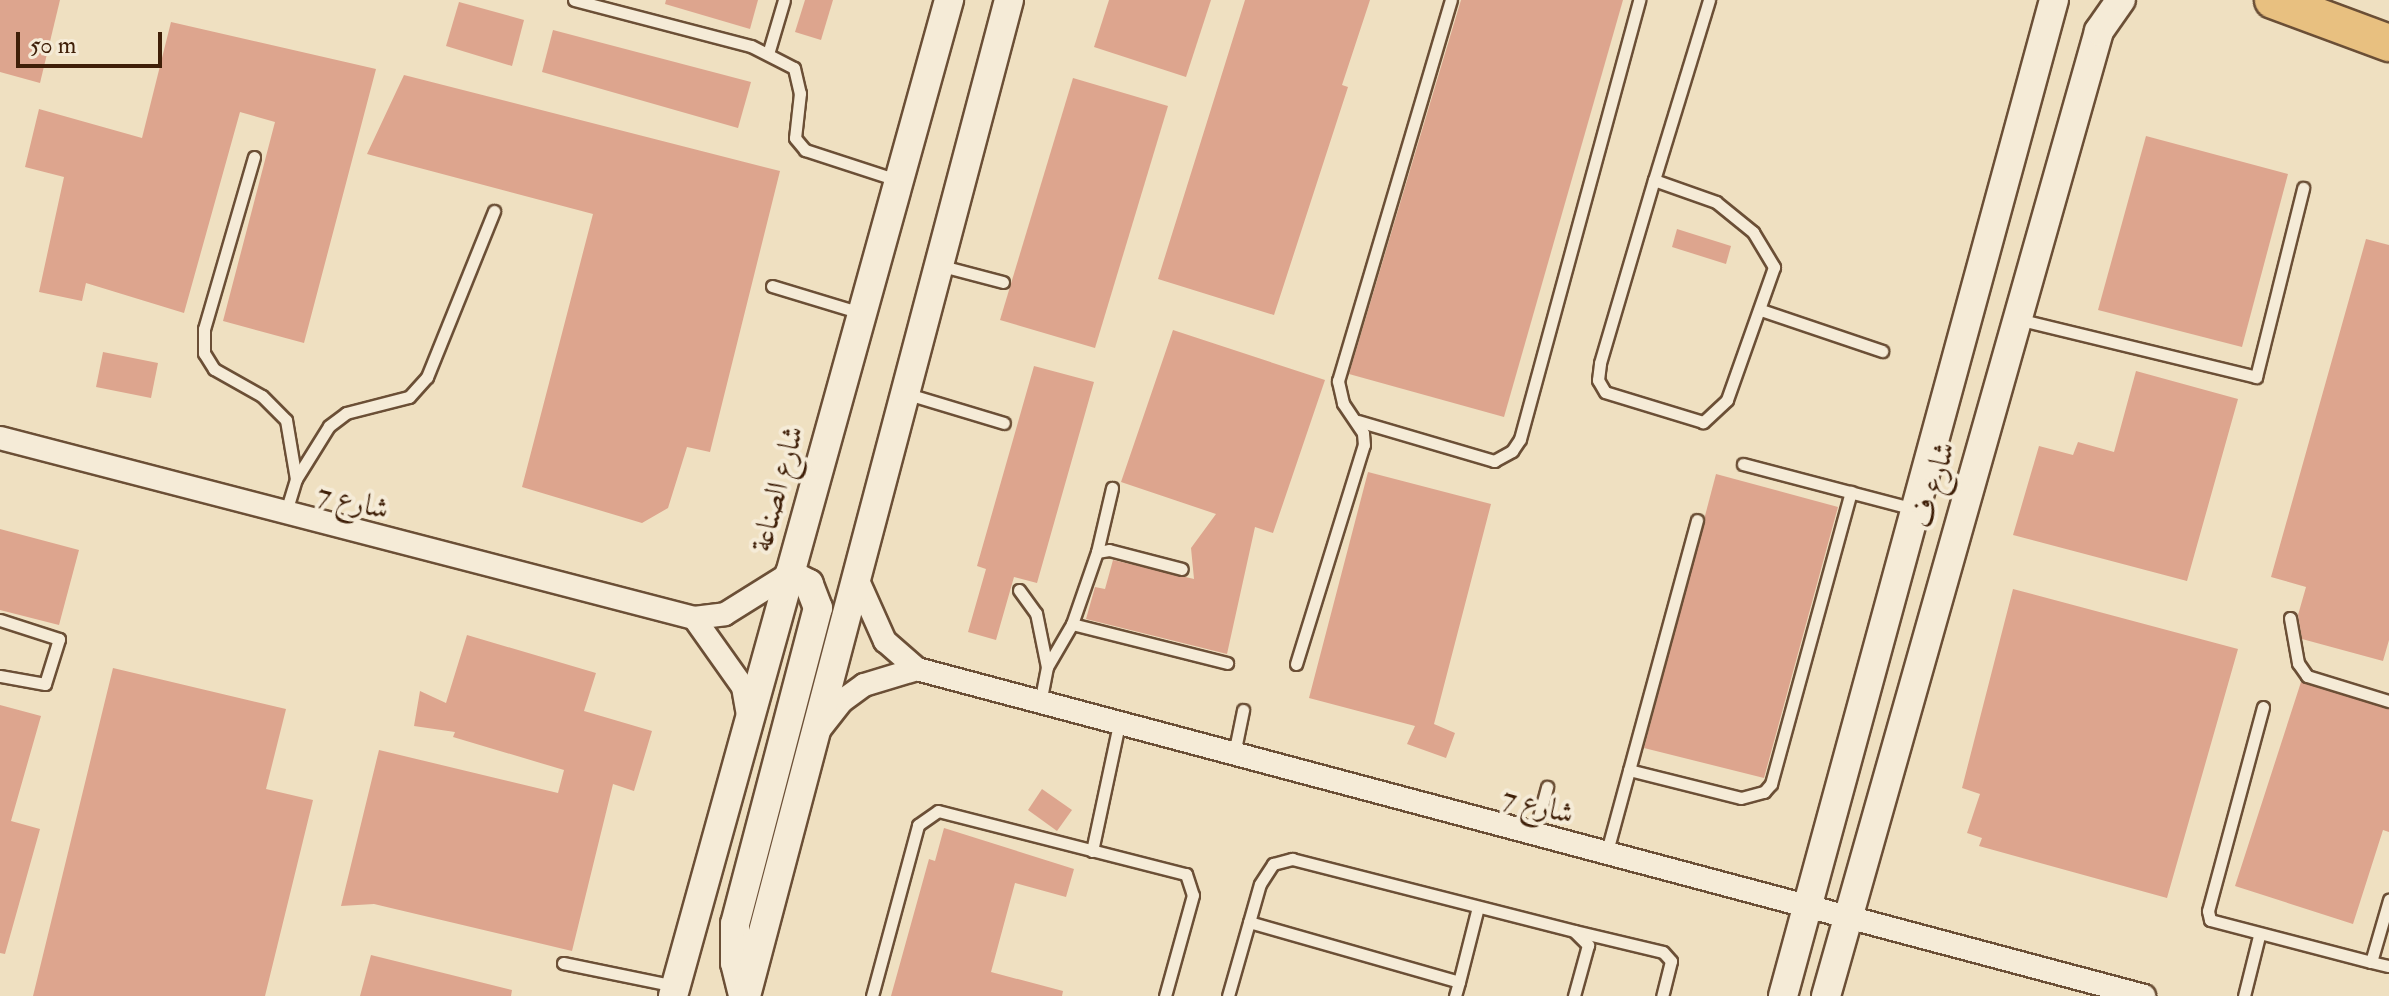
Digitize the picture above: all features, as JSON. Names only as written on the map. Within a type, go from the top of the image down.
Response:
[{"type":"main road","points":[[2273,0],[2389,43]]},
{"type":"street","name":"شارع الصناعة","points":[[674,991],[949,0]]},
{"type":"street","points":[[744,996],[811,746],[859,583],[1009,0]]},
{"type":"street","name":"شارع ف","points":[[1783,996],[2054,0]]},
{"type":"street","name":"شارع ف","points":[[1826,996],[2099,31],[2121,0]]},
{"type":"street","name":"شارع 7","points":[[1,444],[694,618],[725,614],[789,574]]},
{"type":"street","points":[[744,996],[735,963],[735,924],[818,608],[809,584],[789,574]]},
{"type":"street","points":[[811,746],[842,701],[864,685],[917,669],[873,623],[859,583]]},
{"type":"street","points":[[694,618],[735,673],[748,716]]},
{"type":"street","name":"شارع 7","points":[[917,669],[1807,909],[2094,990],[2144,996]]},
{"type":"lane","points":[[574,0],[768,54],[794,68],[800,93],[795,138],[805,150],[898,181]]},
{"type":"lane","points":[[768,54],[784,0]]},
{"type":"lane","points":[[1296,664],[1364,445],[1358,421],[1343,403],[1338,381],[1451,0]]},
{"type":"lane","points":[[1358,421],[1494,461],[1512,451],[1520,439],[1639,0]]},
{"type":"lane","points":[[1654,180],[1716,202],[1768,250],[1774,267],[1727,400],[1703,422],[1605,392],[1598,380],[1600,363],[1654,180],[1709,0]]},
{"type":"lane","points":[[254,157],[204,329],[204,353],[214,369],[262,396],[286,420],[296,479]]},
{"type":"lane","points":[[2016,319],[2256,377],[2303,188]]},
{"type":"lane","points":[[285,516],[296,479],[329,426],[346,413],[409,397],[427,377],[494,211]]},
{"type":"lane","points":[[942,266],[1003,282]]},
{"type":"lane","points":[[772,286],[862,313]]},
{"type":"lane","points":[[1761,310],[1882,351]]},
{"type":"lane","points":[[908,394],[1004,423]]},
{"type":"lane","points":[[1743,464],[1916,509]]},
{"type":"lane","points":[[1040,702],[1047,667],[1072,624],[1097,552],[1112,488]]},
{"type":"lane","points":[[1629,770],[1741,798],[1752,798],[1771,784],[1851,492]]},
{"type":"lane","points":[[1606,855],[1697,520]]},
{"type":"lane","points":[[1097,552],[1109,550],[1182,569]]},
{"type":"lane","points":[[1019,590],[1036,613],[1047,667]]},
{"type":"lane","points":[[2290,618],[2298,663],[2307,676],[2389,701]]},
{"type":"lane","points":[[0,620],[59,639],[45,684],[0,676]]},
{"type":"lane","points":[[1072,624],[1227,663]]},
{"type":"lane","points":[[2263,707],[2208,911],[2216,924],[2389,966]]},
{"type":"lane","points":[[1234,755],[1243,710]]},
{"type":"lane","points":[[1092,851],[1119,724]]},
{"type":"lane","points":[[1534,836],[1547,787]]},
{"type":"lane","points":[[872,996],[918,825],[938,811],[1186,874],[1193,895],[1165,996]]},
{"type":"lane","points":[[1228,996],[1260,884],[1273,864],[1292,859],[1663,952],[1671,961],[1662,996]]},
{"type":"lane","points":[[2371,962],[2389,900]]},
{"type":"lane","points":[[1455,996],[1478,907]]},
{"type":"lane","points":[[1249,922],[1459,982]]},
{"type":"lane","points":[[1574,931],[1588,945],[1574,996]]},
{"type":"lane","points":[[2244,996],[2259,936]]},
{"type":"lane","points":[[563,963],[674,991]]},
{"type":"building","points":[[0,0],[60,0],[40,83],[0,72]]},
{"type":"building","points":[[666,0],[758,0],[750,29],[665,4]]},
{"type":"building","points":[[805,0],[833,0],[821,40],[795,32]]},
{"type":"building","points":[[1109,0],[1211,0],[1186,77],[1094,47]]},
{"type":"building","points":[[1245,0],[1370,0],[1342,85],[1348,87],[1274,315],[1158,279]]},
{"type":"building","points":[[1461,0],[1623,0],[1504,417],[1349,374]]},
{"type":"building","points":[[459,2],[524,20],[512,66],[446,46]]},
{"type":"building","points":[[171,22],[376,69],[304,343],[223,321],[275,122],[240,112],[184,313],[86,283],[82,301],[39,292],[64,177],[25,167],[39,109],[142,138]]},
{"type":"building","points":[[553,30],[751,82],[738,128],[542,72]]},
{"type":"building","points":[[404,75],[780,171],[710,452],[687,447],[668,508],[642,523],[522,487],[593,214],[367,154]]},
{"type":"building","points":[[1073,78],[1168,106],[1095,348],[1000,320]]},
{"type":"building","points":[[2146,136],[2288,174],[2242,347],[2098,310]]},
{"type":"building","points":[[1677,229],[1731,246],[1726,264],[1672,247]]},
{"type":"building","points":[[2366,239],[2389,245],[2389,640],[2383,661],[2302,639],[2298,615],[2306,587],[2271,577]]},
{"type":"building","points":[[1173,330],[1325,380],[1273,533],[1255,527],[1227,654],[1086,619],[1095,587],[1105,589],[1113,560],[1194,579],[1191,548],[1216,514],[1121,482]]},
{"type":"building","points":[[103,352],[158,363],[151,398],[96,387]]},
{"type":"building","points":[[1034,366],[1094,382],[1037,583],[1014,577],[996,640],[968,632],[986,569],[977,566]]},
{"type":"building","points":[[2136,371],[2238,399],[2187,581],[2013,535],[2039,446],[2073,455],[2078,442],[2114,452]]},
{"type":"building","points":[[1368,472],[1491,504],[1434,724],[1455,733],[1446,758],[1407,744],[1415,726],[1309,698]]},
{"type":"building","points":[[1716,474],[1838,507],[1764,778],[1644,748]]},
{"type":"building","points":[[0,529],[79,550],[59,625],[0,610]]},
{"type":"building","points":[[2013,589],[2238,649],[2167,898],[1979,846],[1982,838],[1967,833],[1980,794],[1962,788]]},
{"type":"building","points":[[467,635],[596,673],[584,711],[652,731],[634,791],[613,784],[572,951],[374,904],[341,906],[379,750],[558,793],[564,770],[453,737],[455,732],[414,726],[420,691],[446,703]]},
{"type":"building","points":[[113,668],[286,709],[266,789],[313,800],[265,996],[33,996]]},
{"type":"building","points":[[2301,682],[2389,709],[2389,832],[2383,830],[2353,924],[2235,886]]},
{"type":"building","points":[[0,705],[41,716],[11,821],[40,829],[5,954],[0,953]]},
{"type":"building","points":[[1042,789],[1072,810],[1057,831],[1028,810]]},
{"type":"building","points":[[944,828],[1074,869],[1066,897],[1015,883],[991,972],[1063,991],[1062,996],[891,996],[929,859],[935,861]]},
{"type":"building","points":[[371,955],[512,990],[511,996],[360,996]]}]
